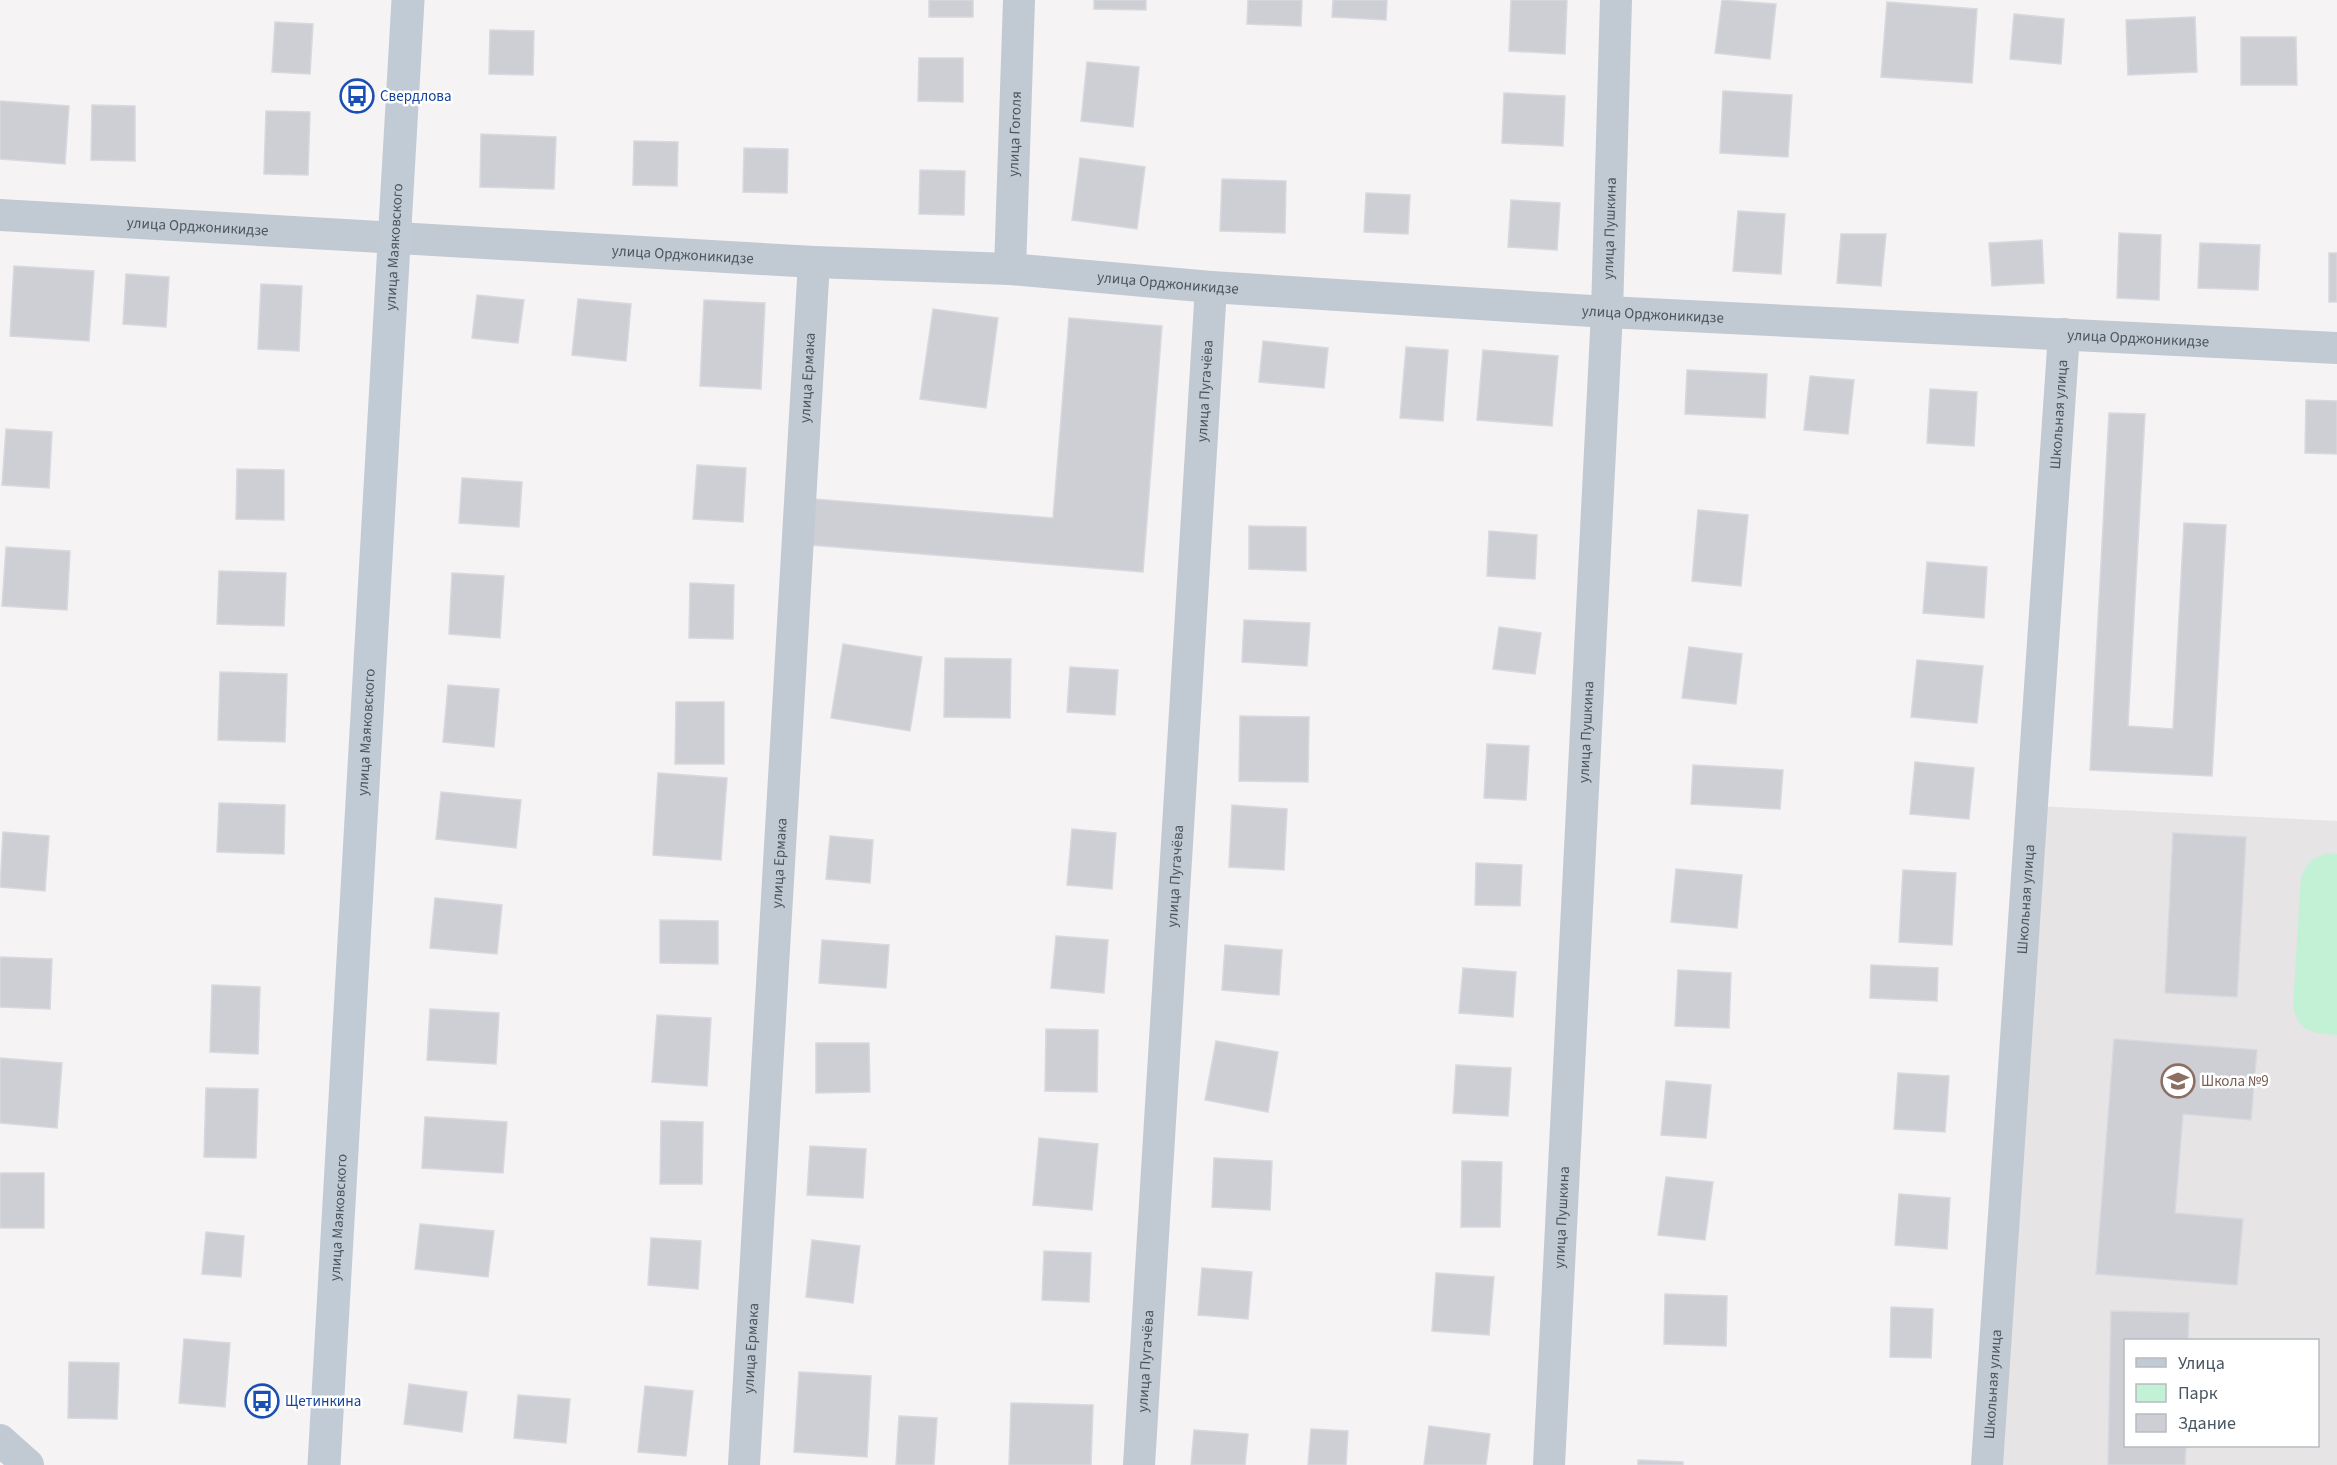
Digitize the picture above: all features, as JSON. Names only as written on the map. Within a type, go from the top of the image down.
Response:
[{"type":"street","name":"улица Маяковского","points":[[324,1465],[408,0]]},
{"type":"street","name":"улица Гоголя","points":[[1010,269],[1019,0]]},
{"type":"street","name":"улица Пушкина","points":[[1549,1465],[1607,312],[1616,0]]},
{"type":"street","name":"улица Орджоникидзе","points":[[0,215],[814,262],[1010,269],[1211,287],[1607,312],[2337,348]]},
{"type":"street","name":"улица Ермака","points":[[744,1465],[814,262]]},
{"type":"street","name":"улица Пугачёва","points":[[1139,1465],[1211,287]]},
{"type":"street","name":"Школьная улица","points":[[1987,1465],[2064,334]]},
{"type":"street","points":[[0,1440],[28,1465]]},
{"type":"shaded area","name":"Школа №9","points":[[2036,806],[2337,821],[2337,1465],[1993,1465]]},
{"type":"green space","points":[[2328,853],[2337,854],[2337,1035],[2314,1032],[2303,1027],[2293,1006],[2301,876],[2311,860]]},
{"type":"building","points":[[929,0],[973,0],[973,17],[929,17]]},
{"type":"building","points":[[1094,0],[1146,0],[1146,10],[1094,9]]},
{"type":"building","points":[[1248,0],[1302,0],[1301,26],[1247,24]]},
{"type":"building","points":[[1333,0],[1387,0],[1386,20],[1332,17]]},
{"type":"building","points":[[1511,0],[1567,0],[1565,54],[1509,51]]},
{"type":"building","points":[[1722,0],[1776,4],[1770,59],[1715,53]]},
{"type":"building","points":[[1887,2],[1977,9],[1972,83],[1881,77]]},
{"type":"building","points":[[2014,14],[2064,19],[2061,64],[2010,59]]},
{"type":"building","points":[[2195,17],[2197,72],[2128,75],[2126,20]]},
{"type":"building","points":[[275,22],[313,24],[310,74],[272,72]]},
{"type":"building","points":[[490,30],[534,31],[533,75],[489,74]]},
{"type":"building","points":[[2241,37],[2296,37],[2297,85],[2241,85]]},
{"type":"building","points":[[919,58],[963,58],[963,102],[918,101]]},
{"type":"building","points":[[1087,62],[1139,67],[1133,127],[1081,121]]},
{"type":"building","points":[[1723,91],[1792,95],[1788,157],[1720,153]]},
{"type":"building","points":[[1504,93],[1565,96],[1563,146],[1502,143]]},
{"type":"building","points":[[0,101],[69,106],[65,164],[0,159]]},
{"type":"building","points":[[92,105],[135,106],[135,161],[91,160]]},
{"type":"building","points":[[266,111],[310,112],[308,175],[264,174]]},
{"type":"building","points":[[481,134],[556,137],[554,189],[480,187]]},
{"type":"building","points":[[634,141],[678,142],[677,186],[633,185]]},
{"type":"building","points":[[744,148],[788,149],[787,193],[743,192]]},
{"type":"building","points":[[1080,158],[1145,167],[1137,229],[1072,220]]},
{"type":"building","points":[[920,170],[965,171],[964,215],[919,214]]},
{"type":"building","points":[[1222,179],[1286,181],[1285,233],[1220,231]]},
{"type":"building","points":[[1366,193],[1410,195],[1408,234],[1364,232]]},
{"type":"building","points":[[1511,200],[1560,203],[1557,250],[1508,247]]},
{"type":"building","points":[[1738,211],[1785,214],[1781,274],[1733,271]]},
{"type":"building","points":[[2119,233],[2161,235],[2159,300],[2117,298]]},
{"type":"building","points":[[1841,234],[1886,234],[1881,286],[1837,283]]},
{"type":"building","points":[[2042,240],[2044,283],[1992,286],[1989,243]]},
{"type":"building","points":[[2200,243],[2260,245],[2258,290],[2198,288]]},
{"type":"building","points":[[2329,253],[2337,253],[2337,302],[2329,302]]},
{"type":"building","points":[[14,266],[94,271],[89,341],[10,336]]},
{"type":"building","points":[[126,274],[169,277],[166,327],[123,324]]},
{"type":"building","points":[[261,284],[302,286],[299,351],[258,349]]},
{"type":"building","points":[[477,295],[524,300],[518,343],[472,338]]},
{"type":"building","points":[[578,299],[631,304],[626,361],[572,355]]},
{"type":"building","points":[[704,300],[765,303],[761,389],[700,386]]},
{"type":"building","points":[[933,309],[998,318],[986,408],[920,399]]},
{"type":"building","points":[[1069,318],[1162,326],[1143,572],[811,545],[814,499],[1053,518]]},
{"type":"building","points":[[1263,341],[1328,348],[1324,388],[1259,382]]},
{"type":"building","points":[[1406,347],[1448,350],[1443,421],[1400,418]]},
{"type":"building","points":[[1483,350],[1558,356],[1552,426],[1477,420]]},
{"type":"building","points":[[1687,370],[1767,374],[1765,418],[1685,414]]},
{"type":"building","points":[[1810,376],[1854,380],[1848,434],[1804,430]]},
{"type":"building","points":[[1930,389],[1977,392],[1974,446],[1927,443]]},
{"type":"building","points":[[2306,400],[2337,401],[2337,454],[2305,453]]},
{"type":"building","points":[[2109,413],[2145,414],[2128,726],[2173,729],[2184,523],[2226,525],[2212,776],[2090,770]]},
{"type":"building","points":[[6,429],[52,432],[49,488],[2,485]]},
{"type":"building","points":[[697,465],[746,468],[743,522],[693,519]]},
{"type":"building","points":[[237,469],[284,470],[284,520],[236,519]]},
{"type":"building","points":[[462,478],[522,482],[519,527],[459,523]]},
{"type":"building","points":[[1698,510],[1748,515],[1741,586],[1692,581]]},
{"type":"building","points":[[1249,526],[1306,527],[1306,571],[1249,569]]},
{"type":"building","points":[[1489,531],[1537,535],[1535,579],[1487,576]]},
{"type":"building","points":[[6,547],[70,551],[67,610],[2,606]]},
{"type":"building","points":[[1927,562],[1987,567],[1984,618],[1923,613]]},
{"type":"building","points":[[219,571],[286,573],[284,626],[217,624]]},
{"type":"building","points":[[452,573],[504,576],[500,638],[449,634]]},
{"type":"building","points":[[690,583],[734,585],[733,639],[689,638]]},
{"type":"building","points":[[1244,620],[1310,623],[1307,666],[1242,662]]},
{"type":"building","points":[[1499,627],[1541,633],[1535,674],[1493,669]]},
{"type":"building","points":[[843,644],[922,657],[910,731],[831,718]]},
{"type":"building","points":[[1689,647],[1742,654],[1736,704],[1682,698]]},
{"type":"building","points":[[945,658],[1011,659],[1010,718],[944,717]]},
{"type":"building","points":[[1917,660],[1983,666],[1977,723],[1911,717]]},
{"type":"building","points":[[1070,667],[1118,670],[1115,715],[1067,712]]},
{"type":"building","points":[[220,672],[287,674],[285,742],[218,740]]},
{"type":"building","points":[[448,685],[499,689],[494,747],[443,742]]},
{"type":"building","points":[[676,702],[724,702],[724,764],[675,764]]},
{"type":"building","points":[[1240,716],[1309,717],[1308,782],[1239,781]]},
{"type":"building","points":[[1487,744],[1529,746],[1526,800],[1484,798]]},
{"type":"building","points":[[1915,762],[1974,768],[1969,819],[1910,814]]},
{"type":"building","points":[[1693,765],[1783,770],[1780,809],[1691,804]]},
{"type":"building","points":[[658,773],[727,778],[721,860],[653,855]]},
{"type":"building","points":[[441,792],[521,800],[516,848],[436,839]]},
{"type":"building","points":[[219,803],[285,805],[284,854],[217,852]]},
{"type":"building","points":[[1232,805],[1287,809],[1284,870],[1229,867]]},
{"type":"building","points":[[1072,829],[1116,833],[1112,889],[1067,885]]},
{"type":"building","points":[[3,832],[49,836],[45,891],[0,887]]},
{"type":"building","points":[[2173,833],[2246,837],[2237,997],[2165,993]]},
{"type":"building","points":[[830,836],[873,840],[870,883],[826,879]]},
{"type":"building","points":[[1476,863],[1522,865],[1520,906],[1475,905]]},
{"type":"building","points":[[1676,869],[1742,875],[1737,928],[1671,922]]},
{"type":"building","points":[[1903,870],[1956,873],[1952,945],[1899,942]]},
{"type":"building","points":[[435,898],[502,905],[497,954],[430,948]]},
{"type":"building","points":[[660,920],[718,921],[718,964],[660,963]]},
{"type":"building","points":[[1056,936],[1108,940],[1104,993],[1051,988]]},
{"type":"building","points":[[822,940],[889,945],[886,988],[819,983]]},
{"type":"building","points":[[1225,945],[1282,950],[1279,995],[1222,990]]},
{"type":"building","points":[[0,957],[52,959],[50,1009],[0,1007]]},
{"type":"building","points":[[1871,965],[1938,968],[1937,1001],[1870,998]]},
{"type":"building","points":[[1463,968],[1516,972],[1513,1017],[1459,1013]]},
{"type":"building","points":[[1678,970],[1731,973],[1729,1028],[1675,1026]]},
{"type":"building","points":[[212,985],[260,987],[258,1054],[210,1052]]},
{"type":"building","points":[[430,1009],[499,1013],[496,1064],[427,1060]]},
{"type":"building","points":[[657,1015],[711,1018],[707,1086],[652,1082]]},
{"type":"building","points":[[1046,1029],[1098,1030],[1097,1092],[1045,1091]]},
{"type":"building","points":[[2114,1039],[2257,1050],[2251,1120],[2183,1114],[2175,1213],[2243,1219],[2237,1285],[2096,1274]]},
{"type":"building","points":[[1216,1041],[1278,1052],[1268,1112],[1205,1100]]},
{"type":"building","points":[[816,1043],[869,1043],[870,1092],[816,1093]]},
{"type":"building","points":[[0,1058],[62,1063],[57,1128],[0,1123]]},
{"type":"building","points":[[1456,1065],[1511,1068],[1508,1116],[1453,1113]]},
{"type":"building","points":[[1898,1073],[1949,1076],[1945,1132],[1894,1129]]},
{"type":"building","points":[[1666,1081],[1711,1085],[1706,1138],[1661,1135]]},
{"type":"building","points":[[206,1088],[258,1089],[256,1158],[204,1157]]},
{"type":"building","points":[[425,1117],[507,1122],[503,1173],[422,1168]]},
{"type":"building","points":[[661,1121],[703,1122],[702,1184],[660,1184]]},
{"type":"building","points":[[1039,1138],[1098,1144],[1092,1210],[1033,1205]]},
{"type":"building","points":[[810,1146],[866,1149],[863,1198],[807,1195]]},
{"type":"building","points":[[1214,1158],[1272,1161],[1270,1210],[1212,1207]]},
{"type":"building","points":[[1462,1161],[1502,1162],[1500,1227],[1461,1227]]},
{"type":"building","points":[[0,1173],[44,1173],[44,1228],[0,1228]]},
{"type":"building","points":[[1666,1177],[1713,1182],[1705,1240],[1658,1235]]},
{"type":"building","points":[[1899,1194],[1950,1198],[1947,1249],[1895,1245]]},
{"type":"building","points":[[420,1224],[494,1231],[488,1277],[415,1269]]},
{"type":"building","points":[[206,1232],[244,1236],[241,1277],[202,1274]]},
{"type":"building","points":[[651,1238],[701,1241],[698,1289],[648,1285]]},
{"type":"building","points":[[812,1240],[860,1246],[853,1303],[806,1297]]},
{"type":"building","points":[[1044,1251],[1091,1253],[1089,1302],[1042,1300]]},
{"type":"building","points":[[1202,1268],[1252,1272],[1248,1319],[1198,1315]]},
{"type":"building","points":[[1436,1273],[1494,1277],[1489,1335],[1432,1331]]},
{"type":"building","points":[[1665,1294],[1727,1296],[1726,1346],[1664,1344]]},
{"type":"building","points":[[1891,1307],[1933,1309],[1931,1358],[1890,1357]]},
{"type":"building","points":[[2111,1311],[2189,1313],[2188,1339],[2124,1339],[2124,1447],[2186,1447],[2185,1465],[2108,1465]]},
{"type":"building","points":[[184,1339],[230,1343],[225,1407],[179,1403]]},
{"type":"building","points":[[69,1362],[119,1363],[117,1419],[68,1418]]},
{"type":"building","points":[[799,1372],[871,1376],[867,1457],[794,1452]]},
{"type":"building","points":[[409,1384],[467,1392],[462,1432],[404,1424]]},
{"type":"building","points":[[645,1386],[693,1391],[686,1456],[638,1452]]},
{"type":"building","points":[[518,1395],[570,1399],[566,1443],[514,1438]]},
{"type":"building","points":[[1011,1403],[1093,1405],[1091,1465],[1009,1465]]},
{"type":"building","points":[[899,1416],[937,1418],[934,1465],[896,1465]]},
{"type":"building","points":[[1429,1426],[1490,1434],[1486,1465],[1424,1465]]},
{"type":"building","points":[[1311,1429],[1348,1431],[1346,1465],[1308,1465]]},
{"type":"building","points":[[1194,1430],[1248,1434],[1245,1465],[1191,1465]]},
{"type":"building","points":[[1638,1460],[1683,1462],[1683,1465],[1638,1465]]},
{"type":"place","name":"Свердлова","points":[[357,96]]},
{"type":"place","name":"Школа №9","points":[[2178,1081]]},
{"type":"place","name":"Щетинкина","points":[[262,1401]]}]
